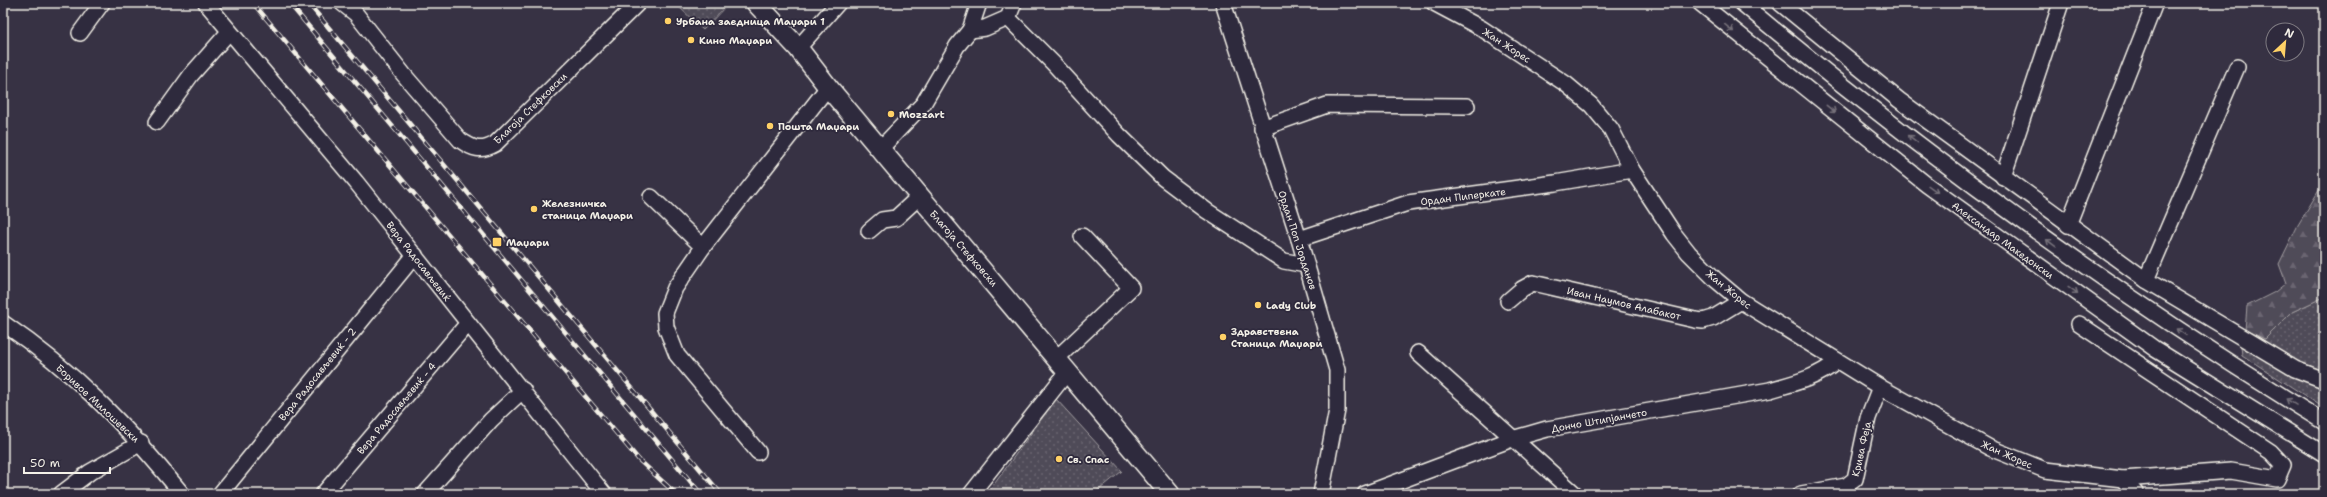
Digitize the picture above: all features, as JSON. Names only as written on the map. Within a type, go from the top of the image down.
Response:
[{"type":"main road","name":"Благоја Стефковски","points":[[756,3],[798,48],[828,87],[881,148],[1170,494]]},
{"type":"street","points":[[80,33],[102,3]]},
{"type":"street","name":"Вера Радосављевиќ","points":[[206,3],[356,182],[523,390],[604,494]]},
{"type":"street","name":"Благоја Стефковски","points":[[342,3],[356,14],[404,75],[460,140],[472,148],[485,149],[495,144],[638,3]]},
{"type":"street","points":[[798,48],[838,3]]},
{"type":"street","points":[[881,148],[923,104],[957,46],[970,30],[979,3]]},
{"type":"street","points":[[970,30],[986,28],[1008,18],[1014,3]]},
{"type":"street","name":"Ордан Поп Јорданов","points":[[1223,3],[1334,353],[1338,376],[1337,410],[1321,494]]},
{"type":"street","name":"Жан Жорес","points":[[1434,3],[1481,28],[1566,84],[1590,105],[1610,129],[1632,170],[1689,253],[1741,301],[1802,338],[1836,362],[1880,387],[1990,448],[2045,470],[2124,479],[2231,471],[2277,479],[2284,465],[2270,452],[2078,324]]},
{"type":"street","name":"Александар Македонски","points":[[1700,3],[1933,189],[2155,349],[2324,454]]},
{"type":"street","points":[[1742,3],[1929,152],[2072,258],[2237,369],[2324,422]]},
{"type":"street","points":[[1780,3],[1899,100],[2002,177],[2146,280],[2295,369],[2324,380]]},
{"type":"street","points":[[2002,177],[2060,3]]},
{"type":"street","points":[[2068,225],[2155,3]]},
{"type":"street","points":[[1008,18],[1053,63],[1119,135],[1163,178],[1207,211],[1284,260],[1306,265]]},
{"type":"street","points":[[157,122],[192,75],[229,32]]},
{"type":"street","points":[[2146,280],[2237,67]]},
{"type":"street","points":[[758,452],[677,355],[666,327],[665,314],[675,288],[703,247],[828,87]]},
{"type":"street","points":[[1262,128],[1327,105],[1467,106]]},
{"type":"street","name":"Ордан Пиперкате","points":[[1299,239],[1330,227],[1408,204],[1555,183],[1632,170]]},
{"type":"street","points":[[870,231],[882,220],[896,218],[920,196]]},
{"type":"street","points":[[651,197],[703,247]]},
{"type":"street","points":[[971,494],[1063,365],[1131,288],[1082,236]]},
{"type":"street","name":"Вера Радосављевиќ - 2","points":[[220,494],[415,255]]},
{"type":"street","name":"Иван Наумов Алабакот","points":[[1508,301],[1522,289],[1533,284],[1703,321],[1741,301]]},
{"type":"street","name":"Боривое Милошевски","points":[[3,323],[34,344],[75,378],[141,443],[182,494]]},
{"type":"street","name":"Вера Радосављевиќ - 4","points":[[324,494],[468,323]]},
{"type":"street","points":[[1418,353],[1575,494]]},
{"type":"street","name":"Дончо Штипјанчето","points":[[1374,493],[1512,439],[1547,429],[1770,390],[1806,380],[1824,372],[1836,362]]},
{"type":"street","name":"Крива Феја","points":[[1800,494],[1846,486],[1855,480],[1868,418],[1880,387]]},
{"type":"street","points":[[425,494],[491,420],[523,390]]},
{"type":"street","points":[[61,494],[90,472],[141,443]]},
{"type":"street","points":[[2124,479],[2136,494]]},
{"type":"green space","points":[[675,3],[729,3],[703,30]]},
{"type":"green space","points":[[2324,182],[2324,297],[2292,312],[2265,339],[2245,330],[2247,306],[2275,292],[2286,283],[2279,264],[2298,225]]},
{"type":"green space","points":[[2324,297],[2324,408],[2242,355],[2240,338],[2245,330],[2265,339],[2292,312]]},
{"type":"green space","points":[[1056,399],[1122,471],[1094,494],[987,494]]},
{"type":"railway","points":[[253,3],[639,460],[676,494]]},
{"type":"railway","points":[[289,3],[701,494]]},
{"type":"railway","points":[[308,3],[721,494]]},
{"type":"place","name":"Урбана заедница Маџари 1","points":[[668,21]]},
{"type":"place","name":"Кино Маџари","points":[[691,40]]},
{"type":"place","name":"Mozzart","points":[[891,114]]},
{"type":"place","name":"Пошта Маџари","points":[[770,126]]},
{"type":"place","name":"Железничка станица Маџари","points":[[534,209]]},
{"type":"place","name":"Маџари","points":[[497,242]]},
{"type":"place","name":"Lady Club","points":[[1258,305]]},
{"type":"place","name":"Здравствена Станица Маџари","points":[[1223,337]]},
{"type":"place","name":"Св. Спас","points":[[1059,459]]}]
